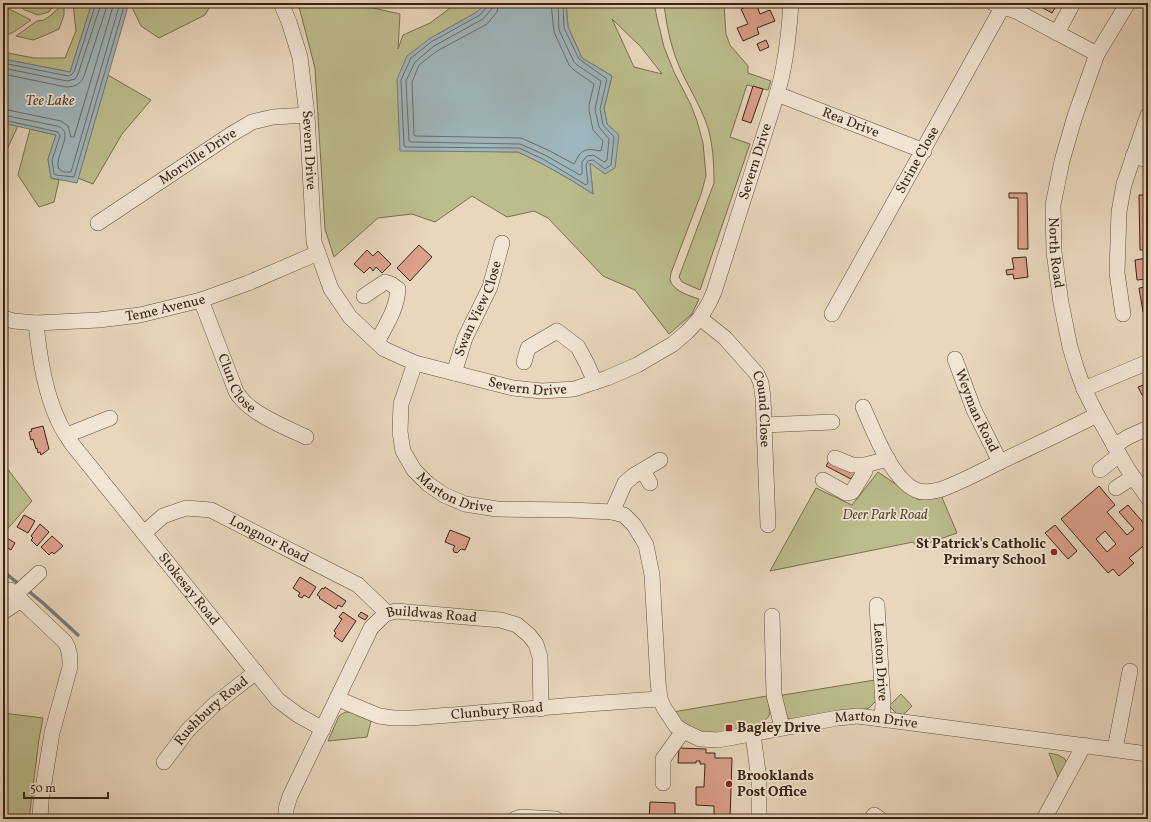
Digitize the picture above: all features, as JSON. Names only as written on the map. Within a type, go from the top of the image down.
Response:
[{"type":"street","name":"Severn Drive","points":[[281,3],[289,22],[300,57],[308,115],[314,242],[331,289],[350,317],[384,349],[415,362],[454,373],[513,388],[542,391],[574,389],[637,365],[672,344],[687,332],[700,318],[714,292],[755,167],[781,81],[788,40],[791,3]]},
{"type":"street","points":[[1056,33],[1073,3]]},
{"type":"street","name":"North Road","points":[[1128,3],[1097,54],[1075,116],[1062,161],[1053,204],[1054,252],[1061,303],[1072,357],[1084,389],[1117,451],[1148,498]]},
{"type":"street","points":[[998,5],[1018,12],[1097,54]]},
{"type":"street","name":"Strine Close","points":[[832,314],[924,151],[998,5]]},
{"type":"street","name":"Rea Drive","points":[[777,94],[924,151]]},
{"type":"street","name":"Morville Drive","points":[[98,223],[252,122],[273,117],[308,115]]},
{"type":"street","points":[[1123,314],[1117,273],[1119,212],[1124,184],[1148,115]]},
{"type":"street","points":[[1133,156],[1148,160]]},
{"type":"street","name":"Swan View Close","points":[[454,373],[465,338],[490,287],[502,243]]},
{"type":"street","name":"Teme Avenue","points":[[3,318],[14,321],[36,323],[99,320],[140,316],[201,300],[318,253]]},
{"type":"street","points":[[364,296],[385,282],[398,289],[397,301],[377,342]]},
{"type":"street","name":"Clun Close","points":[[201,300],[234,386],[240,397],[248,406],[266,417],[306,437]]},
{"type":"street","name":"Cound Close","points":[[700,318],[726,338],[757,374],[761,383],[763,398],[768,525]]},
{"type":"street","name":"Stokesay Road","points":[[36,323],[44,380],[58,420],[72,444],[278,700],[298,715],[323,729]]},
{"type":"street","points":[[524,362],[528,348],[557,325],[578,347],[588,364],[595,382]]},
{"type":"street","name":"Weyman Road","points":[[955,359],[974,410],[1000,462]]},
{"type":"street","name":"Marton Drive","points":[[415,362],[401,404],[400,432],[403,451],[414,470],[428,484],[444,496],[465,504],[497,509],[612,512],[624,516],[634,525],[646,545],[652,575],[660,700],[670,719],[683,731],[700,739],[718,740],[845,717],[858,716],[1148,754]]},
{"type":"street","points":[[1084,389],[1148,362]]},
{"type":"street","points":[[863,407],[896,473],[903,481],[917,491],[926,492],[941,489],[969,477],[1097,415]]},
{"type":"street","points":[[67,435],[110,418]]},
{"type":"street","points":[[764,425],[832,422]]},
{"type":"street","points":[[1100,470],[1128,437],[1148,428]]},
{"type":"street","points":[[835,458],[852,465],[865,465],[888,459]]},
{"type":"street","points":[[612,512],[625,483],[646,477],[660,460]]},
{"type":"street","points":[[823,480],[846,493],[852,492],[865,472],[865,465]]},
{"type":"street","points":[[1116,488],[1133,477]]},
{"type":"street","name":"Longnor Road","points":[[144,533],[163,516],[186,508],[211,510],[358,586],[382,609],[385,614]]},
{"type":"street","points":[[3,612],[16,594],[35,576]]},
{"type":"street","points":[[16,594],[65,642],[69,649],[70,658],[70,666],[52,733],[41,801],[40,819]]},
{"type":"street","name":"Leaton Drive","points":[[878,605],[883,704],[882,719]]},
{"type":"street","name":"Buildwas Road","points":[[286,819],[286,809],[290,796],[371,628],[385,614],[396,611],[501,620],[517,625],[529,635],[536,644],[540,657],[541,709]]},
{"type":"street","points":[[772,616],[774,694],[782,728]]},
{"type":"street","points":[[1115,749],[1130,671]]},
{"type":"street","name":"Rushbury Road","points":[[172,759],[188,730],[210,709],[256,672]]},
{"type":"street","name":"Clunbury Road","points":[[338,699],[379,716],[392,718],[541,709],[595,703],[660,700]]},
{"type":"street","points":[[663,783],[663,759],[683,731]]},
{"type":"street","points":[[753,734],[759,780],[759,819]]},
{"type":"street","points":[[1044,819],[1084,745]]},
{"type":"street","points":[[872,819],[874,816],[880,819]]},
{"type":"street","points":[[514,819],[521,817],[556,819]]},
{"type":"green space","points":[[14,3],[55,3],[49,12],[38,15],[25,10]]},
{"type":"green space","points":[[64,3],[64,15],[59,29],[33,40],[16,36],[37,21],[44,20],[50,16]]},
{"type":"green space","points":[[73,3],[92,3],[70,72],[3,59],[3,52],[34,58],[65,58],[76,31]]},
{"type":"green space","points":[[130,3],[212,3],[205,15],[159,38],[141,26]]},
{"type":"green space","points":[[298,3],[351,3],[400,14],[398,49],[403,35],[430,23],[457,3],[486,3],[477,12],[429,39],[400,150],[518,152],[541,163],[593,194],[590,163],[619,135],[607,124],[604,108],[612,76],[582,58],[568,27],[566,3],[654,3],[664,47],[674,72],[691,105],[703,143],[706,176],[701,194],[671,273],[670,280],[678,290],[699,299],[692,314],[669,334],[635,290],[603,276],[548,218],[534,211],[507,217],[472,196],[435,222],[412,214],[378,218],[334,257],[325,229],[315,68]],"holes":[[[612,19],[641,47],[662,74],[634,67]]]},
{"type":"green space","points":[[664,3],[720,3],[724,5],[726,34],[730,45],[748,66],[748,73],[771,81],[768,90],[747,85],[730,137],[750,144],[700,290],[682,282],[679,277],[714,183],[712,148],[710,135],[705,120],[679,66],[671,43]]},
{"type":"green space","points":[[3,6],[31,20],[14,32],[3,35]]},
{"type":"green space","points":[[108,75],[151,100],[122,134],[93,184],[78,178]]},
{"type":"green space","points":[[3,123],[18,126],[3,158]]},
{"type":"green space","points":[[30,129],[56,135],[48,159],[51,178],[59,180],[54,202],[39,207],[18,175]]},
{"type":"green space","points":[[3,463],[32,501],[3,534]]},
{"type":"green space","name":"Deer Park Road","points":[[878,472],[919,500],[941,495],[957,533],[917,547],[913,542],[770,571],[816,488],[852,505]]},
{"type":"green space","points":[[875,680],[876,701],[869,708],[862,710],[792,720],[787,718],[777,696]]},
{"type":"green space","points":[[901,694],[912,706],[902,716],[896,713],[889,706]]},
{"type":"green space","points":[[767,696],[770,713],[767,719],[763,722],[758,725],[711,735],[686,727],[673,712]]},
{"type":"green space","points":[[345,712],[350,712],[371,721],[367,737],[328,741],[339,716]]},
{"type":"green space","points":[[3,713],[43,718],[29,819],[3,819]]},
{"type":"green space","points":[[1049,753],[1058,755],[1065,759],[1067,765],[1059,780]]},
{"type":"water","name":"Tee Lake","points":[[92,3],[129,3],[77,183],[51,178],[48,159],[56,135],[3,123],[3,59],[70,72]]},
{"type":"water","points":[[486,3],[566,3],[568,27],[582,58],[612,76],[604,108],[607,124],[619,135],[615,168],[605,174],[590,163],[593,194],[541,163],[518,152],[400,151],[397,79],[407,56],[429,39],[477,12]]},
{"type":"building","points":[[756,3],[760,14],[770,10],[775,21],[757,28],[759,34],[743,41],[737,28],[748,24],[741,9]]},
{"type":"building","points":[[1034,3],[1058,3],[1052,13]]},
{"type":"building","points":[[766,40],[769,47],[760,51],[757,44]]},
{"type":"building","points":[[753,86],[763,89],[751,123],[742,120]]},
{"type":"building","points":[[1009,193],[1027,193],[1028,249],[1018,249],[1018,198],[1009,198]]},
{"type":"building","points":[[1139,195],[1148,195],[1148,250],[1140,250]]},
{"type":"building","points":[[419,245],[432,257],[410,281],[397,268]]},
{"type":"building","points":[[367,250],[373,256],[378,251],[391,264],[382,273],[376,267],[373,271],[370,267],[364,273],[354,264]]},
{"type":"building","points":[[1026,257],[1028,277],[1014,279],[1013,274],[1007,275],[1006,270],[1014,269],[1012,258]]},
{"type":"building","points":[[1147,258],[1148,279],[1137,280],[1135,260]]},
{"type":"building","points":[[1148,287],[1148,312],[1143,312],[1139,288]]},
{"type":"building","points":[[1148,383],[1148,393],[1142,395],[1138,387]]},
{"type":"building","points":[[43,426],[49,449],[41,455],[40,452],[38,453],[37,448],[36,449],[33,439],[31,440],[29,432],[32,431],[31,429]]},
{"type":"building","points":[[830,459],[855,473],[851,479],[826,466]]},
{"type":"building","points":[[1099,486],[1115,505],[1107,512],[1127,535],[1134,529],[1119,512],[1128,505],[1148,528],[1148,542],[1129,558],[1134,563],[1119,576],[1113,569],[1108,573],[1061,519]],"holes":[[[1105,531],[1116,544],[1107,552],[1096,539]]]},
{"type":"building","points":[[24,515],[35,521],[28,533],[17,527]]},
{"type":"building","points":[[40,524],[49,532],[37,546],[31,540],[33,538],[31,536]]},
{"type":"building","points":[[1055,525],[1077,551],[1068,559],[1045,533]]},
{"type":"building","points":[[450,530],[470,538],[465,550],[461,549],[457,553],[454,552],[453,549],[455,546],[445,542]]},
{"type":"building","points":[[52,536],[63,546],[54,554],[52,552],[49,555],[41,547]]},
{"type":"building","points":[[7,538],[15,543],[11,550],[3,545]]},
{"type":"building","points":[[300,577],[316,587],[309,598],[304,595],[302,598],[298,596],[300,593],[293,588]]},
{"type":"building","points":[[325,587],[346,601],[342,607],[338,605],[336,609],[319,598],[320,597],[317,595],[322,588],[324,589]]},
{"type":"building","points":[[343,612],[356,621],[342,642],[334,636],[336,633],[334,631],[342,619],[339,617]]},
{"type":"building","points":[[361,612],[368,616],[365,620],[358,616]]},
{"type":"building","points":[[679,748],[706,749],[706,753],[715,753],[715,758],[732,758],[730,819],[714,819],[714,806],[696,805],[696,787],[704,787],[705,764],[700,764],[700,761],[696,761],[696,763],[678,763]]},
{"type":"building","points":[[650,802],[675,803],[675,814],[710,816],[710,819],[649,819]]},
{"type":"waterway","points":[[3,571],[21,586]]},
{"type":"waterway","points":[[26,589],[78,635]]},
{"type":"place","name":"St Patrick's Catholic Primary School","points":[[1054,552]]},
{"type":"place","name":"Bagley Drive","points":[[729,728]]},
{"type":"place","name":"Brooklands Post Office","points":[[729,784]]}]
